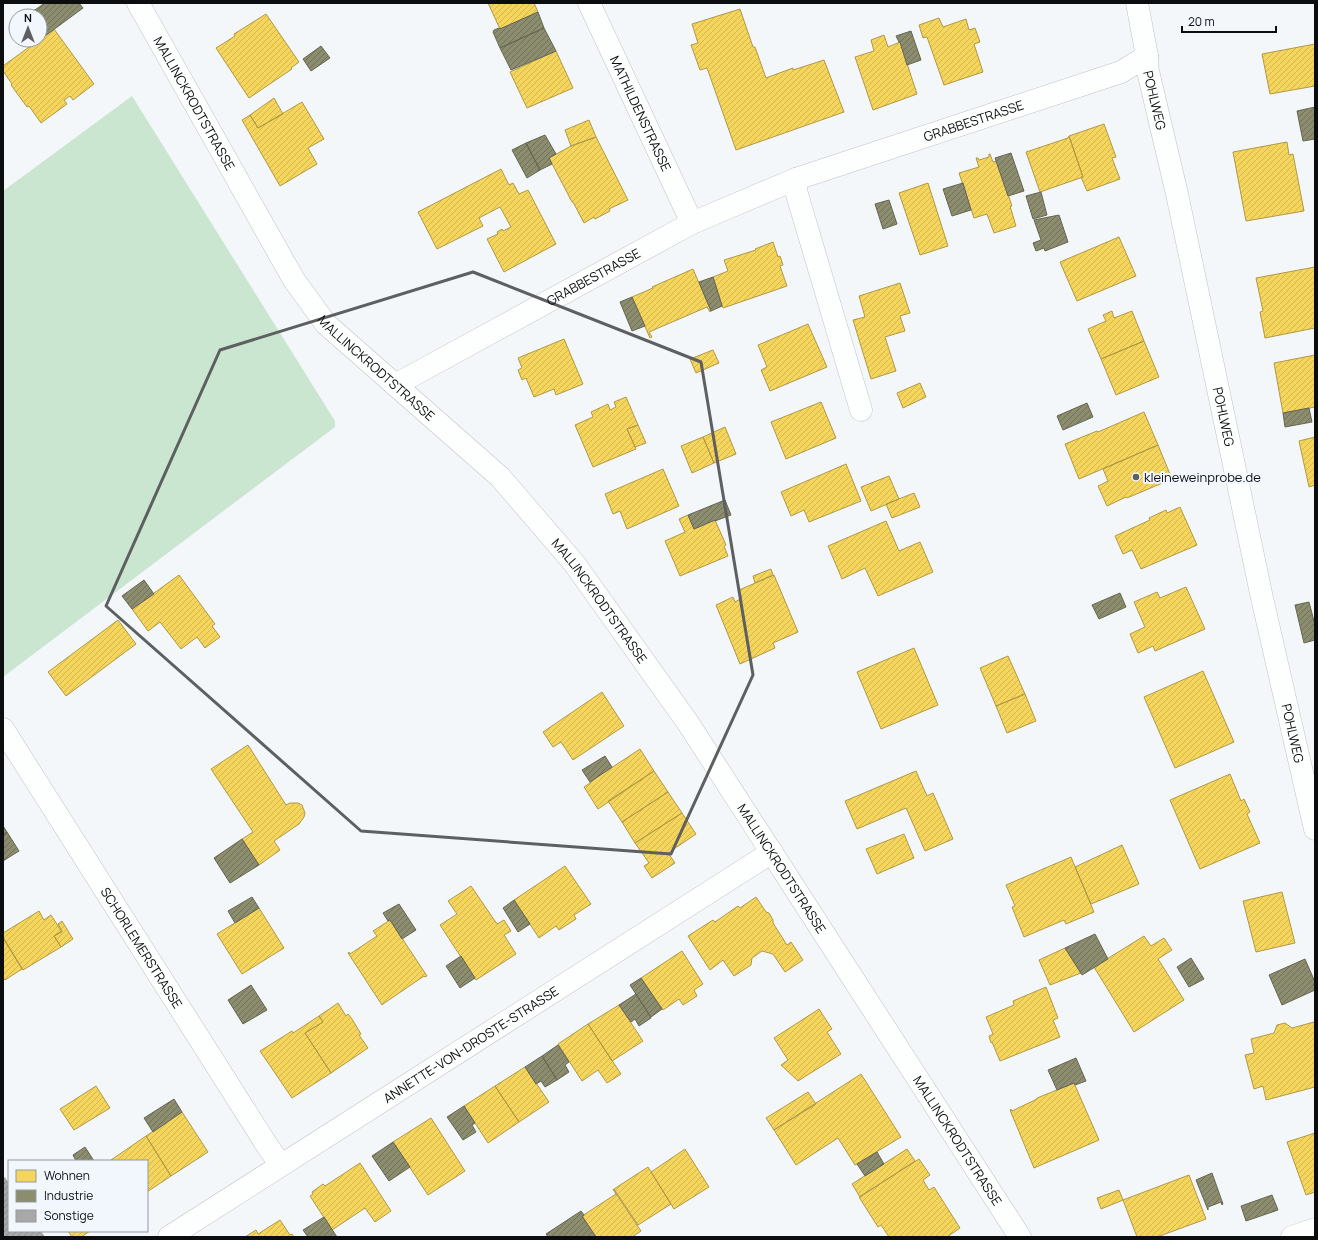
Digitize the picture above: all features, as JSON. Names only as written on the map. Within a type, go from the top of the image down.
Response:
[{"type":"street","name":"MALLINCKRODTSTRASSE","points":[[138,3],[294,280],[326,324],[500,477],[574,562],[688,723],[1020,1237]]},
{"type":"street","name":"MATHILDENSTRASSE","points":[[589,3],[692,223]]},
{"type":"street","name":"POHLWEG","points":[[1137,3],[1147,56],[1147,67],[1178,194],[1262,598],[1315,829]]},
{"type":"street","name":"GRABBESTRASSE","points":[[395,385],[692,223],[796,179],[1121,72],[1147,56]]},
{"type":"street","points":[[796,179],[796,191],[861,410]]},
{"type":"street","name":"SCHORLEMERSTRASSE","points":[[3,729],[268,1147],[282,1165]]},
{"type":"street","name":"ANNETTE-VON-DROSTE-STRASSE","points":[[169,1237],[772,852]]},
{"type":"street","points":[[1292,1237],[1315,1229]]},
{"type":"highlighted area","points":[[473,272],[701,362],[753,675],[671,854],[361,831],[106,606],[220,350]]},
{"type":"green space","points":[[132,96],[335,421],[335,427],[3,677],[3,191]]},
{"type":"building: Wohnen","points":[[488,3],[534,3],[538,12],[500,29]]},
{"type":"building: Wohnen","points":[[740,9],[753,47],[755,47],[766,78],[793,68],[793,70],[824,60],[844,112],[736,150],[707,68],[700,70],[691,45],[698,43],[692,24]]},
{"type":"building: Wohnen","points":[[266,14],[299,62],[291,68],[292,69],[249,98],[216,48],[235,36],[234,34]]},
{"type":"building: Wohnen","points":[[939,18],[943,27],[966,19],[969,30],[975,28],[980,42],[974,44],[983,72],[944,85],[927,37],[923,38],[919,25]]},
{"type":"building: Wohnen","points":[[54,29],[94,84],[73,100],[70,96],[64,100],[67,104],[41,123],[11,85],[12,84],[3,71],[3,66],[28,48],[48,48],[48,33]]},
{"type":"building: Wohnen","points":[[884,35],[888,47],[900,42],[917,94],[873,110],[855,57],[874,51],[871,40]]},
{"type":"building: Wohnen","points":[[1315,44],[1315,86],[1270,94],[1262,54]]},
{"type":"building: Wohnen","points":[[556,51],[573,88],[527,108],[510,72]]},
{"type":"building: Wohnen","points":[[274,98],[283,114],[258,128],[250,115]]},
{"type":"building: Wohnen","points":[[302,102],[324,139],[308,148],[317,164],[280,186],[242,120],[250,115],[258,128]]},
{"type":"building: Wohnen","points":[[589,120],[596,137],[571,146],[565,130]]},
{"type":"building: Wohnen","points":[[1104,124],[1116,157],[1112,158],[1120,179],[1087,191],[1081,177],[1083,177],[1069,136]]},
{"type":"building: Wohnen","points":[[1069,136],[1083,177],[1040,192],[1026,152],[1068,138]]},
{"type":"building: Wohnen","points":[[596,137],[628,200],[609,209],[610,211],[595,219],[594,217],[584,223],[549,158],[571,146]]},
{"type":"building: Wohnen","points":[[1287,142],[1289,155],[1293,154],[1304,211],[1246,221],[1233,152]]},
{"type":"building: Wohnen","points":[[989,154],[993,162],[997,161],[1012,206],[1010,206],[1016,226],[994,233],[987,214],[974,218],[959,173],[979,167],[976,158],[979,160],[989,157]]},
{"type":"building: Wohnen","points":[[501,169],[509,185],[513,183],[519,194],[528,190],[556,244],[504,272],[487,239],[498,234],[497,232],[502,229],[503,231],[511,227],[500,207],[479,218],[483,226],[437,249],[418,212]]},
{"type":"building: Wohnen","points":[[928,183],[948,246],[920,255],[899,193]]},
{"type":"building: Wohnen","points":[[1119,237],[1136,276],[1077,301],[1060,262]]},
{"type":"building: Wohnen","points":[[773,242],[778,257],[780,256],[783,265],[780,266],[787,286],[723,308],[713,277],[728,271],[724,260],[756,250],[755,249]]},
{"type":"building: Wohnen","points":[[1315,267],[1315,328],[1265,338],[1260,312],[1263,311],[1256,278]]},
{"type":"building: Wohnen","points":[[693,269],[711,311],[710,312],[707,307],[649,332],[652,337],[650,338],[632,297]]},
{"type":"building: Wohnen","points":[[900,283],[910,313],[900,316],[905,331],[885,337],[896,371],[871,379],[853,320],[865,317],[859,296]]},
{"type":"building: Wohnen","points":[[1112,311],[1114,318],[1132,311],[1144,341],[1101,359],[1088,329],[1106,321],[1103,315]]},
{"type":"building: Wohnen","points":[[808,324],[827,367],[770,391],[761,370],[767,367],[758,345]]},
{"type":"building: Wohnen","points":[[564,339],[583,384],[556,395],[554,389],[534,397],[526,378],[522,380],[518,370],[522,368],[518,358]]},
{"type":"building: Wohnen","points":[[1144,341],[1159,377],[1116,395],[1101,359]]},
{"type":"building: Wohnen","points":[[713,350],[719,363],[696,373],[690,359]]},
{"type":"building: Wohnen","points":[[1315,355],[1315,407],[1283,413],[1274,363]]},
{"type":"building: Wohnen","points":[[920,383],[926,397],[903,408],[897,393]]},
{"type":"building: Wohnen","points":[[626,397],[638,425],[627,429],[636,449],[593,467],[575,425],[593,417],[591,412],[608,404],[610,410],[616,407],[614,402]]},
{"type":"building: Wohnen","points":[[821,402],[836,438],[786,459],[771,422]]},
{"type":"building: Wohnen","points":[[1144,412],[1158,445],[1079,479],[1065,444],[1097,431],[1098,432]]},
{"type":"building: Wohnen","points":[[638,425],[646,443],[635,447],[627,429]]},
{"type":"building: Wohnen","points":[[725,427],[736,454],[714,463],[703,437]]},
{"type":"building: Wohnen","points":[[703,437],[714,463],[692,473],[681,446]]},
{"type":"building: Wohnen","points":[[1315,437],[1315,485],[1309,487],[1299,441]]},
{"type":"building: Wohnen","points":[[1158,445],[1172,479],[1107,506],[1098,486],[1108,481],[1103,469]]},
{"type":"building: Wohnen","points":[[846,464],[861,501],[809,522],[804,510],[791,516],[781,492]]},
{"type":"building: Wohnen","points":[[663,469],[679,506],[627,529],[620,511],[613,514],[605,494]]},
{"type":"building: Wohnen","points":[[889,476],[899,499],[871,511],[861,487]]},
{"type":"building: Wohnen","points":[[914,493],[920,507],[892,518],[886,504]]},
{"type":"building: Wohnen","points":[[1180,507],[1197,545],[1141,569],[1132,550],[1123,554],[1115,536],[1150,520],[1149,518],[1166,510],[1167,513]]},
{"type":"building: Wohnen","points":[[688,515],[694,529],[715,520],[726,545],[724,546],[728,556],[680,576],[665,541],[685,532],[679,519]]},
{"type":"building: Wohnen","points":[[886,521],[899,551],[920,542],[933,572],[878,596],[865,568],[842,579],[828,546]]},
{"type":"building: Wohnen","points":[[771,569],[773,575],[755,583],[753,576]]},
{"type":"building: Wohnen","points":[[179,575],[215,624],[212,626],[220,637],[205,648],[197,637],[181,649],[160,622],[148,631],[132,609]]},
{"type":"building: Wohnen","points":[[774,575],[798,632],[773,643],[775,648],[740,664],[716,605],[733,597],[735,602],[742,598],[739,590]]},
{"type":"building: Wohnen","points":[[1186,587],[1205,629],[1155,651],[1153,646],[1138,653],[1130,634],[1145,627],[1134,602],[1157,592],[1160,598]]},
{"type":"building: Wohnen","points":[[118,620],[136,644],[66,696],[48,672]]},
{"type":"building: Wohnen","points":[[914,648],[938,705],[881,729],[857,672]]},
{"type":"building: Wohnen","points":[[1008,656],[1025,694],[996,706],[980,668]]},
{"type":"building: Wohnen","points":[[1203,671],[1234,742],[1175,768],[1144,697]]},
{"type":"building: Wohnen","points":[[602,692],[624,726],[573,760],[561,742],[553,747],[543,732]]},
{"type":"building: Wohnen","points":[[1025,694],[1036,721],[1007,733],[996,706]]},
{"type":"building: Wohnen","points":[[248,745],[286,805],[290,803],[298,803],[302,805],[305,813],[299,824],[274,841],[280,850],[259,865],[242,839],[253,832],[211,769]]},
{"type":"building: Wohnen","points":[[640,749],[654,771],[598,809],[584,787]]},
{"type":"building: Wohnen","points":[[654,771],[668,792],[622,822],[608,801]]},
{"type":"building: Wohnen","points":[[916,771],[927,796],[933,793],[953,839],[925,851],[906,808],[857,829],[845,801]]},
{"type":"building: Wohnen","points":[[1230,774],[1241,801],[1244,799],[1250,812],[1247,814],[1260,843],[1200,869],[1170,800]]},
{"type":"building: Wohnen","points":[[668,792],[682,813],[635,843],[622,822]]},
{"type":"building: Wohnen","points":[[682,813],[696,834],[668,853],[675,863],[652,878],[644,866],[649,863],[635,843]]},
{"type":"building: Wohnen","points":[[904,834],[914,858],[877,874],[866,849]]},
{"type":"building: Wohnen","points":[[1122,845],[1139,884],[1091,904],[1075,867]]},
{"type":"building: Wohnen","points":[[1071,857],[1094,912],[1066,924],[1064,920],[1024,937],[1012,907],[1015,906],[1006,885]]},
{"type":"building: Wohnen","points":[[565,866],[591,904],[574,915],[576,919],[559,930],[556,926],[539,938],[514,900]]},
{"type":"building: Wohnen","points":[[471,886],[497,924],[504,920],[511,931],[504,935],[516,954],[476,980],[440,925],[457,914],[448,901]]},
{"type":"building: Wohnen","points":[[1282,892],[1295,943],[1256,952],[1243,901]]},
{"type":"building: Wohnen","points":[[756,897],[766,912],[769,913],[773,923],[787,945],[791,942],[803,960],[785,972],[773,954],[762,951],[752,958],[751,965],[734,976],[723,960],[710,970],[688,936],[713,920],[715,922],[738,906],[740,908]]},
{"type":"building: Wohnen","points":[[259,908],[284,948],[242,974],[217,934]]},
{"type":"building: Wohnen","points":[[39,911],[44,920],[51,915],[62,932],[54,936],[61,947],[23,970],[3,937],[3,933]]},
{"type":"building: Wohnen","points":[[390,920],[427,976],[424,976],[382,1005],[348,953],[349,952],[350,954],[377,936],[373,931]]},
{"type":"building: Wohnen","points":[[62,921],[73,939],[61,947],[54,936],[62,931],[58,924]]},
{"type":"building: Wohnen","points":[[1144,936],[1151,946],[1164,938],[1172,950],[1158,959],[1184,1000],[1134,1032],[1094,967]]},
{"type":"building: Wohnen","points":[[3,938],[22,969],[5,980],[3,978]]},
{"type":"building: Wohnen","points":[[1065,948],[1081,973],[1050,985],[1039,960]]},
{"type":"building: Wohnen","points":[[682,951],[703,984],[694,990],[697,996],[683,1005],[679,999],[663,1010],[641,978]]},
{"type":"building: Wohnen","points":[[1046,987],[1058,1018],[1053,1020],[1060,1037],[1000,1061],[992,1042],[991,1043],[989,1036],[993,1034],[986,1017],[1014,1005],[1013,1001]]},
{"type":"building: Wohnen","points":[[338,1003],[346,1016],[348,1014],[352,1019],[361,1034],[359,1035],[368,1048],[331,1073],[305,1033],[323,1022],[319,1016]]},
{"type":"building: Wohnen","points":[[619,1005],[643,1041],[612,1061],[588,1024]]},
{"type":"building: Wohnen","points":[[819,1009],[832,1029],[827,1032],[841,1054],[798,1081],[781,1065],[788,1060],[774,1038]]},
{"type":"building: Wohnen","points":[[319,1016],[323,1022],[305,1033],[331,1073],[292,1098],[260,1051],[292,1031],[293,1033]]},
{"type":"building: Wohnen","points":[[1314,1022],[1315,1087],[1266,1100],[1263,1086],[1254,1089],[1245,1055],[1254,1053],[1251,1039],[1274,1033],[1277,1025],[1285,1023],[1292,1028]]},
{"type":"building: Wohnen","points":[[588,1024],[621,1074],[607,1083],[598,1070],[582,1081],[558,1044]]},
{"type":"building: Wohnen","points":[[525,1067],[549,1102],[519,1122],[495,1086]]},
{"type":"building: Wohnen","points":[[861,1074],[901,1137],[855,1165],[838,1138],[796,1165],[774,1130]]},
{"type":"building: Wohnen","points":[[1074,1083],[1099,1140],[1034,1168],[1010,1110],[1011,1109],[1012,1111],[1037,1098]]},
{"type":"building: Wohnen","points":[[96,1086],[110,1108],[74,1130],[60,1109]]},
{"type":"building: Wohnen","points":[[495,1086],[519,1122],[488,1143],[464,1106]]},
{"type":"building: Wohnen","points":[[808,1092],[816,1104],[774,1130],[766,1118]]},
{"type":"building: Wohnen","points":[[182,1112],[208,1152],[171,1176],[146,1136]]},
{"type":"building: Wohnen","points":[[431,1118],[465,1171],[428,1195],[393,1142]]},
{"type":"building: Wohnen","points":[[1315,1133],[1315,1192],[1306,1195],[1287,1142]]},
{"type":"building: Wohnen","points":[[146,1136],[171,1176],[148,1191],[148,1160],[111,1160]]},
{"type":"building: Wohnen","points":[[685,1149],[709,1187],[674,1209],[651,1172]]},
{"type":"building: Wohnen","points":[[907,1149],[915,1161],[860,1197],[852,1184]]},
{"type":"building: Wohnen","points":[[919,1159],[930,1175],[923,1180],[929,1190],[934,1187],[960,1228],[947,1237],[889,1237],[881,1225],[878,1227],[859,1197]]},
{"type":"building: Wohnen","points":[[360,1163],[391,1211],[375,1222],[365,1208],[332,1230],[310,1196],[313,1194],[312,1192],[323,1184],[325,1186]]},
{"type":"building: Wohnen","points":[[648,1167],[671,1204],[638,1225],[614,1189]]},
{"type":"building: Wohnen","points":[[1189,1175],[1206,1219],[1157,1237],[1137,1237],[1123,1200]]},
{"type":"building: Wohnen","points":[[613,1189],[641,1231],[632,1237],[596,1237],[582,1216],[616,1194]]},
{"type":"building: Wohnen","points":[[1119,1190],[1123,1200],[1101,1209],[1097,1198]]},
{"type":"building: Wohnen","points":[[280,1220],[290,1235],[292,1234],[294,1237],[245,1237],[256,1230],[258,1234]]},
{"type":"building: Wohnen","points":[[69,1232],[88,1232],[81,1237],[72,1237]]},
{"type":"building: Industrie","points":[[45,3],[79,3],[83,8],[48,34],[48,8],[38,8]]},
{"type":"building: Industrie","points":[[538,12],[544,28],[500,48],[493,32],[494,30],[500,29]]},
{"type":"building: Industrie","points":[[544,28],[556,51],[511,70],[500,48]]},
{"type":"building: Industrie","points":[[911,31],[921,60],[907,65],[900,42],[896,36]]},
{"type":"building: Industrie","points":[[321,46],[330,58],[311,71],[303,59]]},
{"type":"building: Industrie","points":[[1315,107],[1315,139],[1303,141],[1297,111]]},
{"type":"building: Industrie","points":[[545,135],[556,154],[549,158],[552,164],[540,170],[526,143]]},
{"type":"building: Industrie","points":[[526,143],[540,170],[527,178],[512,150]]},
{"type":"building: Industrie","points":[[1011,153],[1024,191],[1008,196],[995,158]]},
{"type":"building: Industrie","points":[[963,183],[971,210],[952,216],[943,189]]},
{"type":"building: Industrie","points":[[1041,192],[1047,215],[1033,219],[1026,196]]},
{"type":"building: Industrie","points":[[889,200],[897,224],[883,229],[875,204]]},
{"type":"building: Industrie","points":[[1059,215],[1068,242],[1045,251],[1044,248],[1036,251],[1033,243],[1041,240],[1034,220]]},
{"type":"building: Industrie","points":[[713,277],[722,306],[711,311],[699,282]]},
{"type":"building: Industrie","points":[[632,297],[645,326],[632,331],[620,302]]},
{"type":"building: Industrie","points":[[1087,403],[1093,417],[1063,430],[1057,416]]},
{"type":"building: Industrie","points":[[1309,408],[1312,422],[1285,427],[1283,413]]},
{"type":"building: Industrie","points":[[725,500],[731,515],[694,529],[688,515]]},
{"type":"building: Industrie","points":[[144,580],[154,594],[132,609],[122,596]]},
{"type":"building: Industrie","points":[[1120,593],[1126,607],[1099,619],[1092,605]]},
{"type":"building: Industrie","points":[[1309,602],[1315,625],[1315,640],[1304,643],[1295,605]]},
{"type":"building: Industrie","points":[[605,756],[612,767],[590,782],[582,770]]},
{"type":"building: Industrie","points":[[3,826],[7,832],[3,835]]},
{"type":"building: Industrie","points":[[7,832],[19,851],[3,861],[3,835]]},
{"type":"building: Industrie","points":[[242,839],[259,865],[230,883],[214,858]]},
{"type":"building: Industrie","points":[[252,897],[259,908],[235,923],[228,911]]},
{"type":"building: Industrie","points":[[514,900],[530,924],[518,932],[503,908]]},
{"type":"building: Industrie","points":[[399,904],[416,930],[402,939],[390,920],[388,921],[383,913]]},
{"type":"building: Industrie","points":[[1095,934],[1108,959],[1082,975],[1065,948]]},
{"type":"building: Industrie","points":[[461,956],[475,978],[460,988],[446,966]]},
{"type":"building: Industrie","points":[[1191,958],[1204,979],[1189,987],[1177,967]]},
{"type":"building: Industrie","points":[[1305,959],[1315,982],[1315,990],[1282,1005],[1269,975]]},
{"type":"building: Industrie","points":[[641,978],[662,1009],[651,1017],[630,985]]},
{"type":"building: Industrie","points":[[251,985],[267,1010],[243,1024],[228,1000]]},
{"type":"building: Industrie","points":[[636,994],[651,1018],[639,1026],[635,1019],[631,1022],[619,1005]]},
{"type":"building: Industrie","points":[[558,1045],[569,1062],[565,1065],[569,1072],[557,1080],[542,1056]]},
{"type":"building: Industrie","points":[[542,1056],[557,1080],[545,1087],[541,1081],[536,1084],[525,1067]]},
{"type":"building: Industrie","points":[[1076,1058],[1086,1081],[1075,1085],[1074,1083],[1057,1090],[1048,1070]]},
{"type":"building: Industrie","points":[[174,1099],[182,1112],[153,1132],[144,1118]]},
{"type":"building: Industrie","points":[[464,1106],[475,1123],[472,1125],[476,1132],[463,1140],[447,1117]]},
{"type":"building: Industrie","points":[[393,1142],[410,1167],[389,1181],[372,1156]]},
{"type":"building: Industrie","points":[[85,1147],[93,1160],[76,1160],[73,1155]]},
{"type":"building: Industrie","points":[[877,1152],[884,1164],[865,1176],[857,1164]]},
{"type":"building: Industrie","points":[[1212,1173],[1223,1204],[1222,1205],[1221,1202],[1208,1207],[1208,1210],[1196,1180]]},
{"type":"building: Industrie","points":[[1272,1195],[1278,1210],[1246,1221],[1241,1206]]},
{"type":"building: Industrie","points":[[581,1211],[584,1215],[582,1216],[596,1237],[548,1237],[546,1234]]},
{"type":"building: Industrie","points":[[324,1217],[337,1237],[308,1237],[303,1230]]},
{"type":"building: Sonstige","points":[[5,1177],[8,1182],[8,1232],[42,1232],[45,1237],[3,1237],[3,1179]]},
{"type":"place","name":"kleineweinprobe.de","points":[[1136,477]]}]
